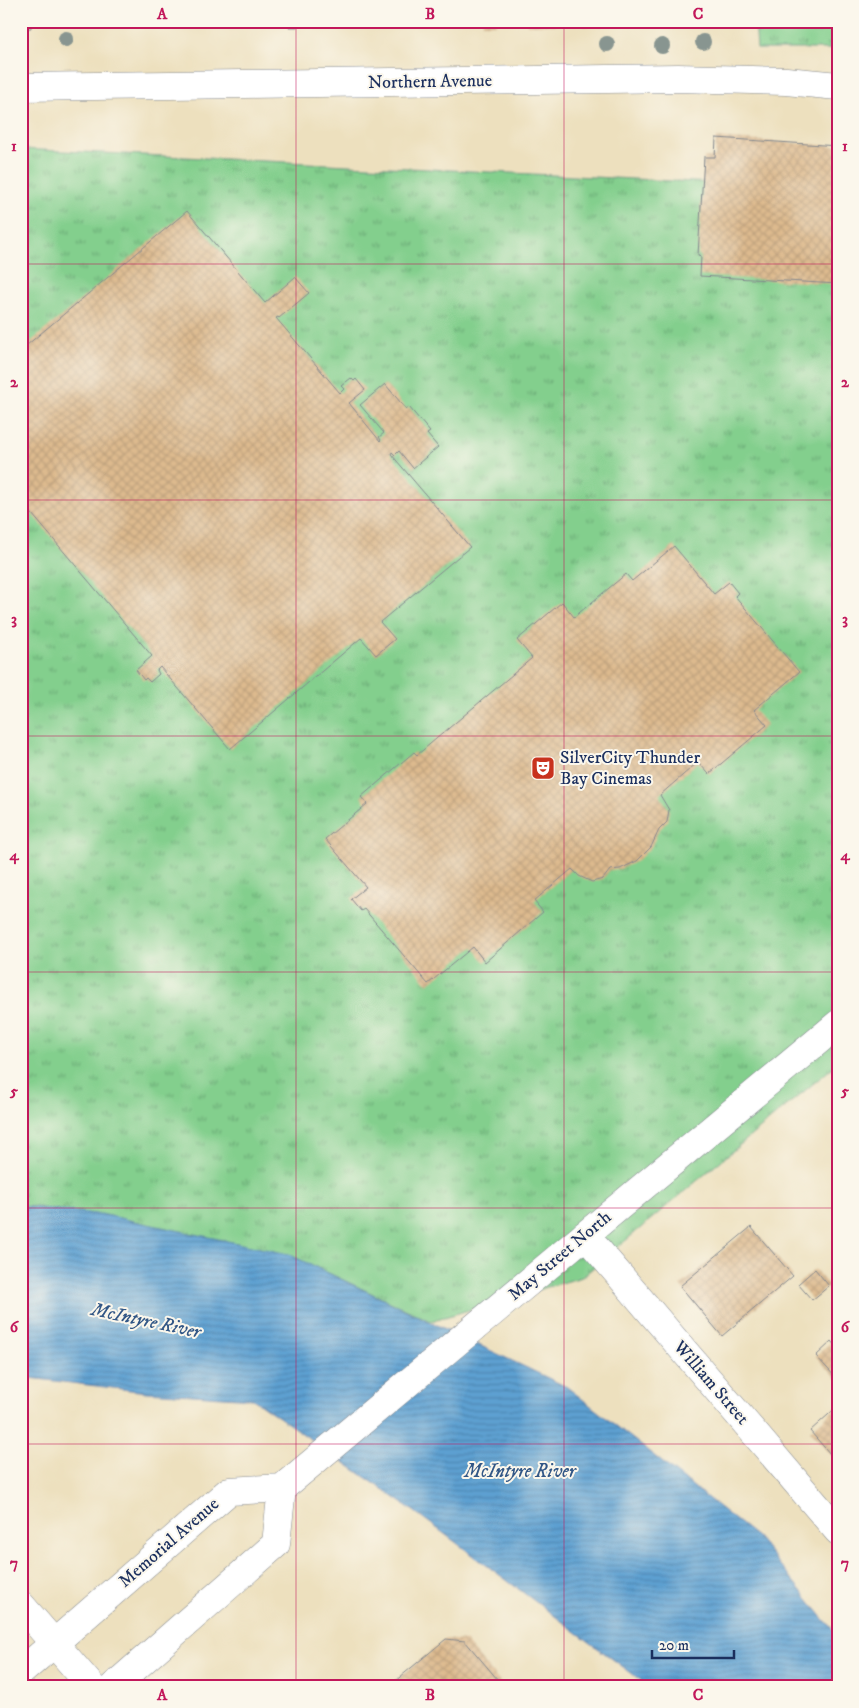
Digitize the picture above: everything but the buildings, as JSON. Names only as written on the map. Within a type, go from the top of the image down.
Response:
[{"type":"main road","name":"Northern Avenue","points":[[21,87],[678,78],[786,81],[838,86]]},
{"type":"main road","name":"May Street North","points":[[282,1488],[838,1024]]},
{"type":"main road","name":"William Street","points":[[585,1235],[838,1531]]},
{"type":"main road","name":"Memorial Avenue","points":[[21,1672],[229,1491],[282,1488]]},
{"type":"main road","points":[[113,1687],[276,1544],[282,1488]]},
{"type":"main road","points":[[21,1605],[92,1687]]},
{"type":"green space","points":[[755,21],[838,21],[838,49],[757,49]]},
{"type":"green space","points":[[21,149],[838,189],[838,1063],[582,1277],[431,1321],[288,1254],[105,1215],[21,1206]]},
{"type":"water","name":"McIntyre River","points":[[21,1206],[105,1215],[288,1254],[567,1387],[757,1537],[838,1636],[838,1687],[650,1687],[411,1509],[253,1399],[147,1392],[21,1377]]},
{"type":"place","name":"SilverCity Thunder Bay Cinemas","points":[[543,768]]}]
